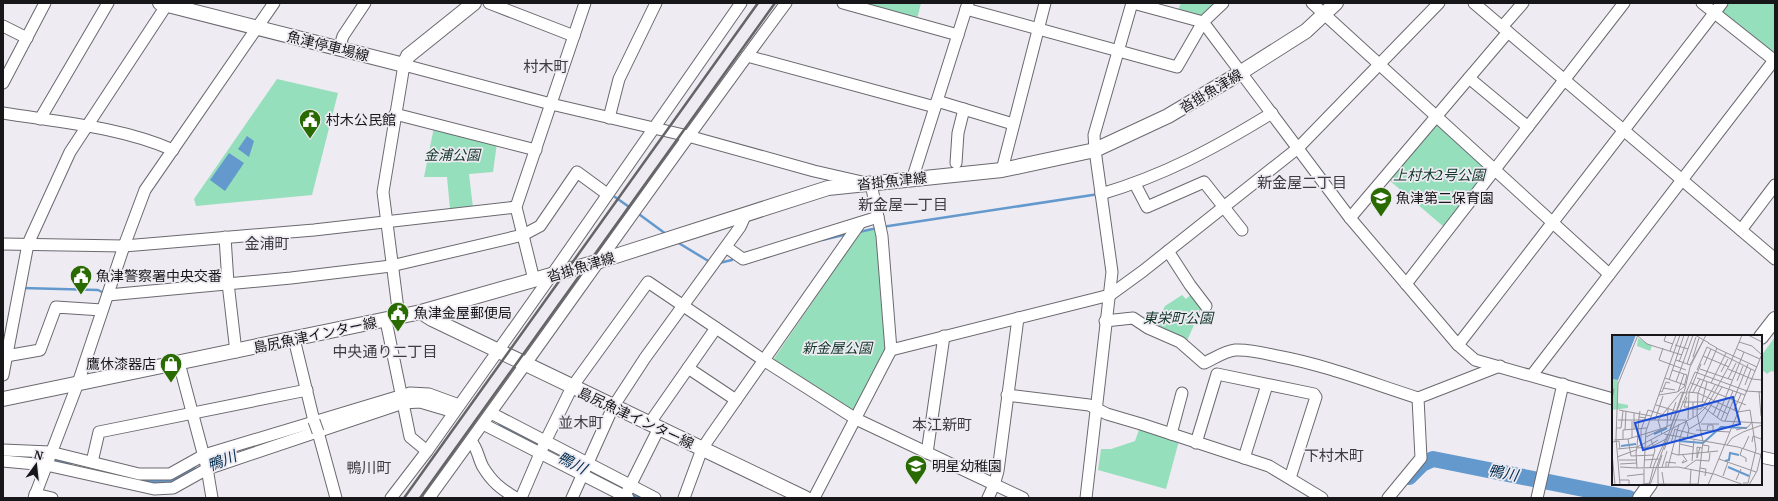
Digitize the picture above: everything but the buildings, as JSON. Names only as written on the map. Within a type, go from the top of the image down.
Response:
[{"type":"main road","points":[[404,65],[408,56],[474,3]]},
{"type":"main road","name":"沓掛魚津線","points":[[421,312],[551,276],[745,216],[828,188],[1002,170],[1094,150],[1168,116],[1241,73],[1288,43],[1324,15],[1336,3]]},
{"type":"main road","name":"魚津停車場線","points":[[165,4],[404,65]]},
{"type":"main road","name":"島尻魚津インター線","points":[[3,398],[178,362],[236,352],[421,312],[432,319],[800,497]]},
{"type":"main road","points":[[1762,336],[1775,319]]},
{"type":"street","points":[[3,83],[45,3]]},
{"type":"street","points":[[40,119],[108,3]]},
{"type":"street","points":[[52,498],[34,496],[78,382],[124,246],[145,190],[274,3]]},
{"type":"street","points":[[339,49],[343,36],[365,3]]},
{"type":"street","points":[[489,3],[574,36]]},
{"type":"street","points":[[534,280],[516,207],[584,3]]},
{"type":"street","points":[[609,118],[619,79],[656,3]]},
{"type":"street","points":[[391,498],[427,451],[497,350],[551,276],[652,128],[741,3]]},
{"type":"street","points":[[430,498],[688,136],[786,3]]},
{"type":"street","points":[[843,3],[958,35]]},
{"type":"street","points":[[1002,170],[1045,3]]},
{"type":"street","points":[[1086,498],[1105,321],[1110,295],[1112,272],[1094,150],[1094,135],[1133,3],[1203,22],[1350,218],[1458,345],[1475,360],[1612,399]]},
{"type":"street","points":[[912,180],[967,6],[1038,28],[1177,67],[1203,22],[1223,3]]},
{"type":"street","points":[[1312,3],[1380,63],[1609,274]]},
{"type":"street","points":[[891,350],[1110,295],[1128,283],[1298,148],[1439,3]]},
{"type":"street","points":[[1474,3],[1775,259]]},
{"type":"street","points":[[1350,218],[1469,78],[1523,3]]},
{"type":"street","points":[[1406,284],[1624,3]]},
{"type":"street","points":[[1532,375],[1775,60],[1702,3]]},
{"type":"street","points":[[1458,345],[1722,3]]},
{"type":"street","points":[[3,375],[28,244],[70,152],[160,18],[165,4]]},
{"type":"street","points":[[3,26],[27,38]]},
{"type":"street","points":[[747,56],[936,104],[964,109],[1014,124]]},
{"type":"street","points":[[427,451],[410,438],[406,427],[392,319],[392,266],[383,192],[404,65],[551,104],[688,136],[814,171],[871,184],[882,236],[891,350],[814,498]]},
{"type":"street","points":[[1469,78],[1528,127]]},
{"type":"street","points":[[956,163],[958,133],[964,109]]},
{"type":"street","points":[[3,113],[88,127],[161,144],[173,150]]},
{"type":"street","points":[[1101,194],[1135,184],[1187,162],[1213,149],[1272,113]]},
{"type":"street","points":[[395,114],[536,150]]},
{"type":"street","points":[[108,295],[291,278],[392,266],[523,235],[540,226],[577,172],[608,194]]},
{"type":"street","points":[[1135,184],[1147,207],[1204,182],[1242,230]]},
{"type":"street","points":[[1740,230],[1775,185]]},
{"type":"street","points":[[3,244],[124,246],[387,222],[516,207]]},
{"type":"street","points":[[572,498],[613,407],[645,358],[740,227],[745,216]]},
{"type":"street","points":[[726,247],[743,259],[878,218]]},
{"type":"street","points":[[684,498],[702,449],[765,361],[860,223]]},
{"type":"street","points":[[225,237],[228,283],[236,352]]},
{"type":"street","points":[[1168,251],[1190,285],[1206,306]]},
{"type":"street","points":[[521,498],[542,448],[572,387],[648,282],[765,361],[856,419],[1023,498]]},
{"type":"street","points":[[6,356],[40,350],[56,307],[102,310]]},
{"type":"street","points":[[988,498],[998,471],[1018,318]]},
{"type":"street","points":[[1105,321],[1133,318],[1148,328],[1180,342],[1204,363],[1234,350],[1255,352],[1298,360],[1340,371],[1356,378],[1418,398],[1500,366]]},
{"type":"street","points":[[491,413],[582,475],[626,498],[654,426],[688,368],[716,328]]},
{"type":"street","points":[[927,453],[944,336]]},
{"type":"street","points":[[294,339],[314,421],[336,498]]},
{"type":"street","points":[[178,362],[206,462],[212,498]]},
{"type":"street","points":[[688,368],[736,400]]},
{"type":"street","points":[[1196,443],[1217,374],[1314,394],[1316,397],[1290,478]]},
{"type":"street","points":[[1537,498],[1563,384]]},
{"type":"street","points":[[1244,458],[1267,385]]},
{"type":"street","points":[[92,462],[99,432],[306,390]]},
{"type":"street","points":[[1171,434],[1182,392]]},
{"type":"street","points":[[3,450],[49,458],[92,462],[139,474],[170,474],[402,400],[410,393],[429,394],[456,409]]},
{"type":"street","points":[[1007,395],[1089,405],[1107,414],[1269,466],[1322,498]]},
{"type":"street","points":[[1388,498],[1420,458],[1418,398]]},
{"type":"street","points":[[3,461],[49,458],[154,489],[174,488],[206,462],[402,400]]},
{"type":"street","points":[[483,424],[542,448],[587,463],[655,498]]},
{"type":"street","points":[[470,441],[476,447],[482,466],[497,486],[516,498]]},
{"type":"street","points":[[1762,457],[1775,460]]},
{"type":"green space","points":[[860,3],[921,3],[917,19]]},
{"type":"green space","points":[[1181,3],[1218,3],[1203,17],[1178,10]]},
{"type":"green space","points":[[1728,3],[1775,3],[1775,49],[1773,52],[1722,11]]},
{"type":"green space","points":[[277,79],[338,93],[312,195],[196,206],[194,199]]},
{"type":"green space","name":"上村木2号公園","points":[[1437,122],[1489,170],[1444,227],[1389,180]]},
{"type":"green space","name":"金浦公園","points":[[434,127],[497,143],[493,172],[469,174],[473,208],[450,209],[447,177],[424,177]]},
{"type":"green space","name":"新金屋公園","points":[[874,229],[878,236],[881,301],[886,351],[854,411],[773,360],[861,231]]},
{"type":"green space","name":"東栄町公園","points":[[1196,290],[1205,300],[1186,343],[1155,326],[1165,306],[1182,295],[1186,299]]},
{"type":"green space","points":[[1775,337],[1775,372],[1771,371],[1767,374],[1762,370],[1762,355]]},
{"type":"green space","points":[[1141,424],[1180,437],[1166,489],[1098,470],[1101,449],[1111,449],[1135,441]]},
{"type":"water","points":[[247,136],[254,141],[249,157],[238,149]]},
{"type":"water","points":[[229,153],[244,163],[225,191],[210,180]]},
{"type":"waterway","points":[[882,227],[1099,194]]},
{"type":"waterway","points":[[615,197],[632,209]]},
{"type":"waterway","points":[[636,212],[666,234]]},
{"type":"waterway","points":[[859,232],[877,228]]},
{"type":"waterway","points":[[822,240],[848,234]]},
{"type":"waterway","points":[[677,242],[710,262]]},
{"type":"waterway","points":[[719,263],[732,260]]},
{"type":"waterway","points":[[22,288],[98,290],[104,293]]},
{"type":"waterway","name":"鴨川","points":[[505,429],[540,447]]},
{"type":"waterway","name":"鴨川","points":[[3,456],[32,456],[63,464]]},
{"type":"waterway","name":"鴨川","points":[[1409,477],[1422,464],[1433,459],[1629,498]]},
{"type":"waterway","name":"鴨川","points":[[121,477],[160,483],[177,482],[191,474]]},
{"type":"waterway","name":"鴨川","points":[[612,484],[639,498]]},
{"type":"railway","points":[[404,498],[758,3]]},
{"type":"railway","points":[[420,498],[775,3]]},
{"type":"place","name":"村木公民館","points":[[310,140]]},
{"type":"place","name":"魚津第二保育園","points":[[1381,218]]},
{"type":"place","name":"魚津警察署中央交番","points":[[81,296]]},
{"type":"place","name":"魚津金屋郵便局","points":[[398,332]]},
{"type":"place","name":"鷹休漆器店","points":[[171,384]]},
{"type":"place","name":"明星幼稚園","points":[[916,486]]},
{"type":"district","name":"村木町","points":[[546,67]]},
{"type":"district","name":"新金屋二丁目","points":[[1302,183]]},
{"type":"district","name":"新金屋一丁目","points":[[903,205]]},
{"type":"district","name":"金浦町","points":[[267,244]]},
{"type":"district","name":"中央通り二丁目","points":[[385,352]]},
{"type":"district","name":"並木町","points":[[581,423]]},
{"type":"district","name":"本江新町","points":[[942,425]]},
{"type":"district","name":"下村木町","points":[[1334,456]]},
{"type":"district","name":"鴨川町","points":[[369,468]]}]
